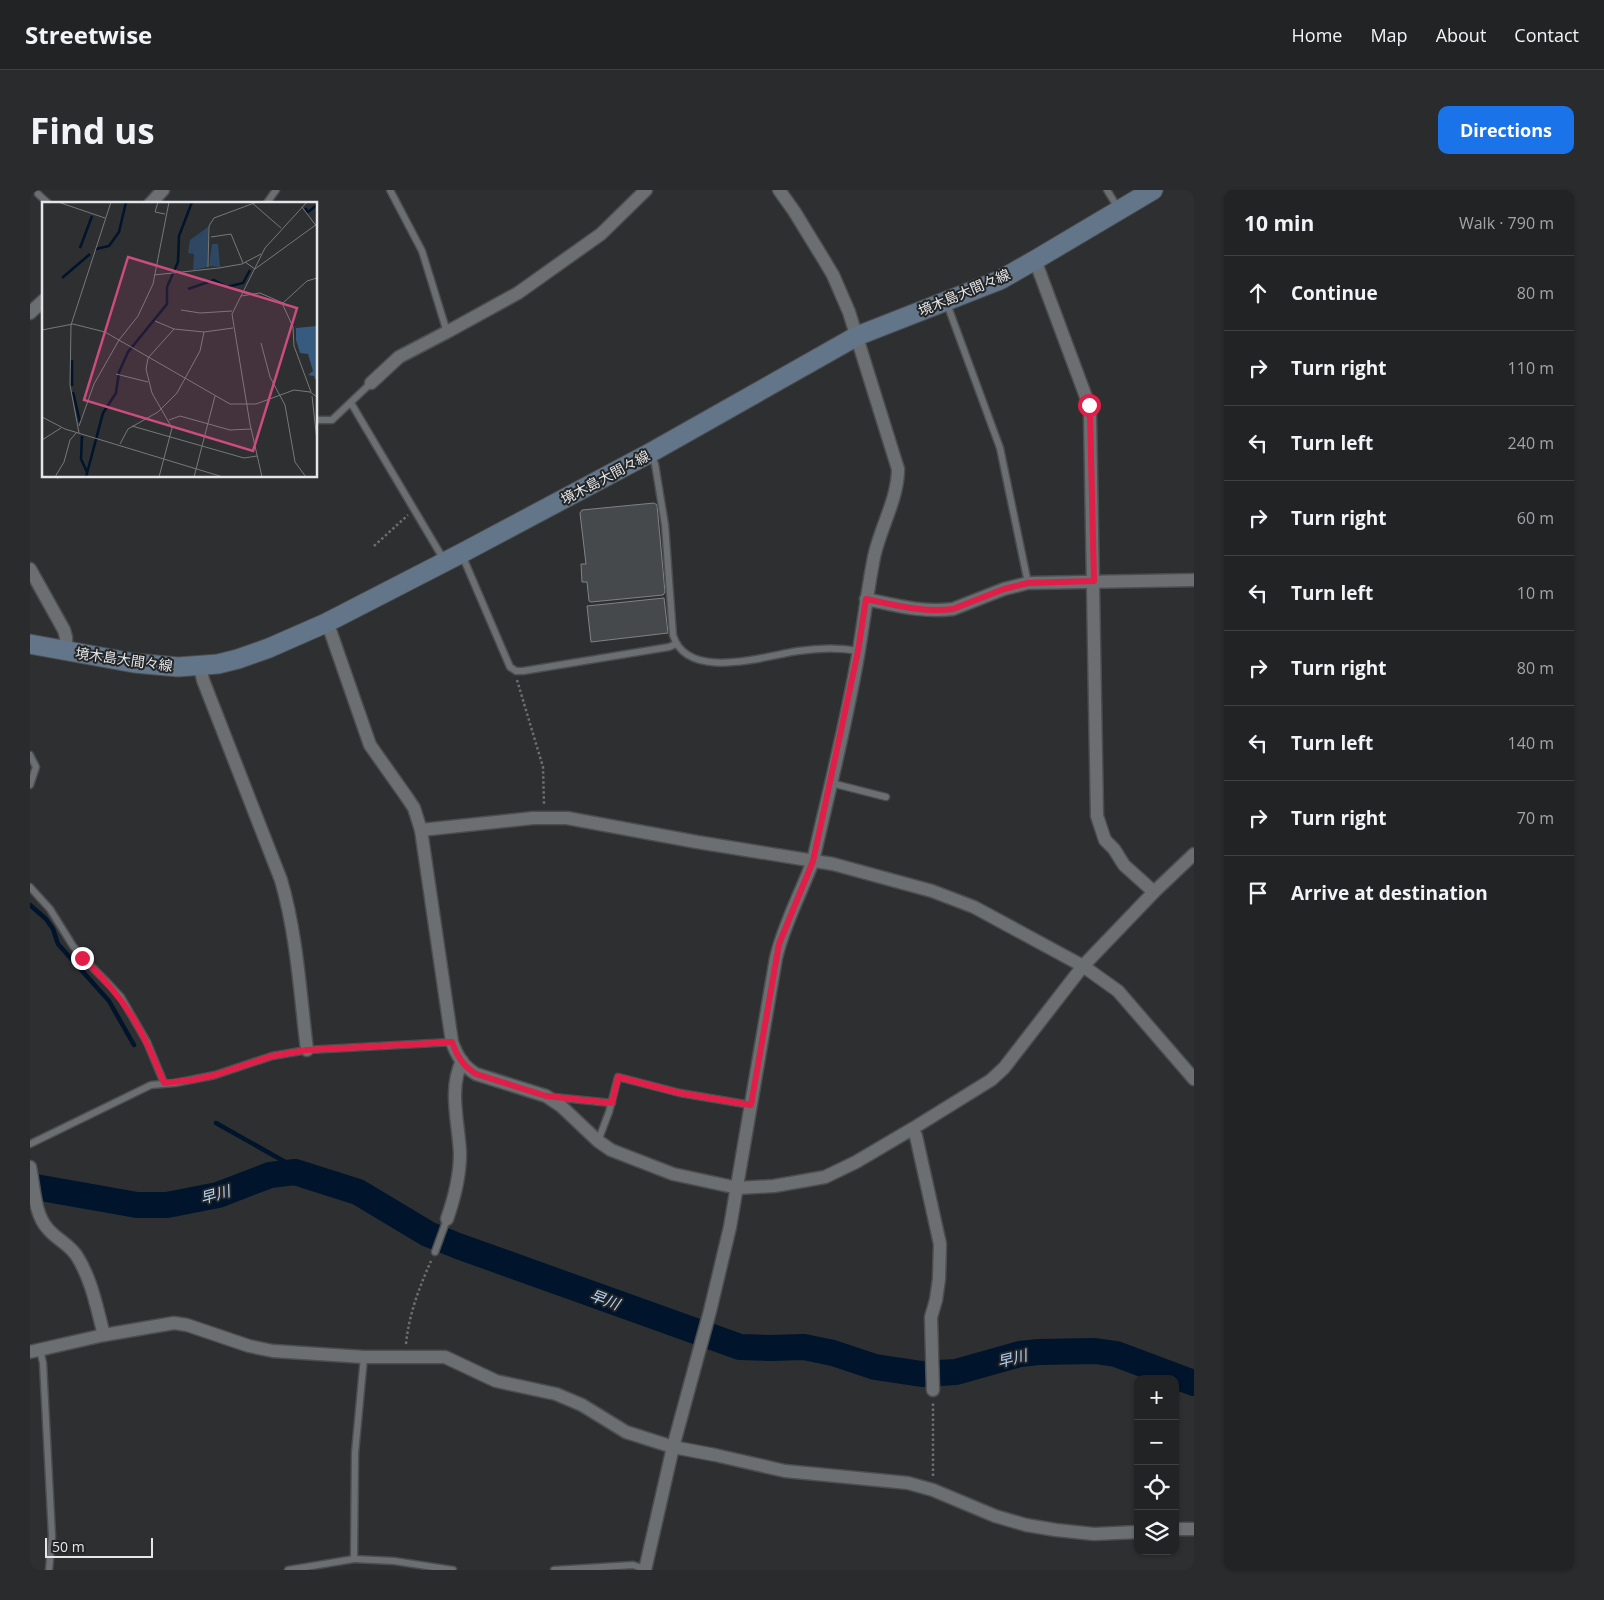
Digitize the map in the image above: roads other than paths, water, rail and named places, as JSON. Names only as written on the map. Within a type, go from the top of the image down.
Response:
[{"type":"main road","name":"境木島大間々線","points":[[30,644],[153,665],[200,666],[238,659],[287,640],[326,623],[650,453],[857,336],[1000,280],[1153,190]]},
{"type":"street","points":[[152,202],[164,190]]},
{"type":"street","points":[[372,383],[399,357],[518,293],[601,234],[646,190]]},
{"type":"street","points":[[645,1569],[673,1447],[710,1311],[730,1228],[779,944],[813,861],[858,651],[876,551],[896,486],[898,469],[849,312],[833,275],[808,232],[778,190]]},
{"type":"street","points":[[1035,260],[1086,396],[1090,414],[1097,816],[1105,840],[1114,849],[1124,865],[1154,892]]},
{"type":"street","points":[[30,313],[42,302]]},
{"type":"street","points":[[30,569],[64,630],[66,651]]},
{"type":"street","points":[[866,599],[921,610],[944,610],[953,609],[1004,589],[1028,583],[1194,580]]},
{"type":"street","points":[[326,623],[370,745],[414,808],[421,830],[452,1042],[462,1062],[476,1074],[546,1096],[561,1106],[610,1150],[673,1174],[738,1188],[774,1186],[825,1177],[856,1162],[912,1129],[991,1080],[1004,1068],[1083,966],[1154,892],[1194,854]]},
{"type":"street","points":[[200,666],[287,900],[294,934],[307,1050]]},
{"type":"street","points":[[421,830],[546,818],[567,818],[696,842],[833,864],[932,891],[974,908],[1083,966],[1118,991],[1194,1079]]},
{"type":"street","points":[[447,1219],[453,1200],[460,1155],[455,1092],[456,1077],[462,1062]]},
{"type":"street","points":[[912,1129],[916,1136],[940,1244],[936,1300],[931,1317],[934,1390]]},
{"type":"street","points":[[30,1168],[39,1212],[44,1224],[48,1230],[66,1243],[78,1257],[90,1287],[104,1335]]},
{"type":"street","points":[[35,1351],[104,1335],[174,1323],[187,1325],[249,1346],[273,1351],[364,1357],[445,1357],[496,1381],[556,1394],[582,1405],[626,1432],[673,1447],[786,1472],[900,1482],[933,1490],[995,1516],[1026,1525],[1094,1534],[1134,1532]]},
{"type":"street","points":[[1179,1529],[1194,1529]]},
{"type":"lane","points":[[267,202],[276,190]]},
{"type":"lane","points":[[390,190],[422,251],[448,332]]},
{"type":"lane","points":[[1107,190],[1120,211]]},
{"type":"lane","points":[[38,194],[47,202]]},
{"type":"lane","points":[[947,302],[1000,448],[1028,583]]},
{"type":"lane","points":[[318,420],[332,420],[372,383]]},
{"type":"lane","points":[[351,403],[414,509],[453,557],[510,667],[516,671],[523,671],[669,647],[676,644]]},
{"type":"lane","points":[[650,453],[655,464],[665,524],[673,635],[676,644],[691,657],[703,662],[714,663],[728,663],[799,651],[825,649],[858,651]]},
{"type":"lane","points":[[30,755],[36,767],[30,785]]},
{"type":"lane","points":[[831,782],[886,798]]},
{"type":"lane","points":[[30,887],[50,909],[82,958],[121,997],[147,1042],[164,1083]]},
{"type":"lane","points":[[30,1144],[151,1085],[215,1075],[272,1056],[307,1050],[452,1042]]},
{"type":"lane","points":[[598,1141],[612,1103],[618,1077],[680,1093],[751,1105]]},
{"type":"lane","points":[[546,1096],[612,1103]]},
{"type":"lane","points":[[435,1252],[447,1219]]},
{"type":"lane","points":[[35,1351],[43,1363],[52,1554],[49,1570]]},
{"type":"lane","points":[[354,1559],[355,1453],[364,1357]]},
{"type":"lane","points":[[288,1570],[354,1559],[394,1561],[453,1570]]},
{"type":"lane","points":[[554,1570],[633,1565],[645,1569]]},
{"type":"waterway","points":[[30,905],[46,919],[53,929],[58,944],[109,1001],[134,1045]]},
{"type":"waterway","points":[[216,1123],[287,1163],[295,1172]]},
{"type":"waterway","name":"早川","points":[[30,1186],[137,1205],[167,1205],[218,1195],[270,1175],[295,1172],[358,1192],[428,1234],[458,1246],[740,1347],[804,1347],[833,1353],[875,1367],[922,1374],[956,1372],[1020,1354],[1095,1351],[1116,1354],[1194,1383]]}]
